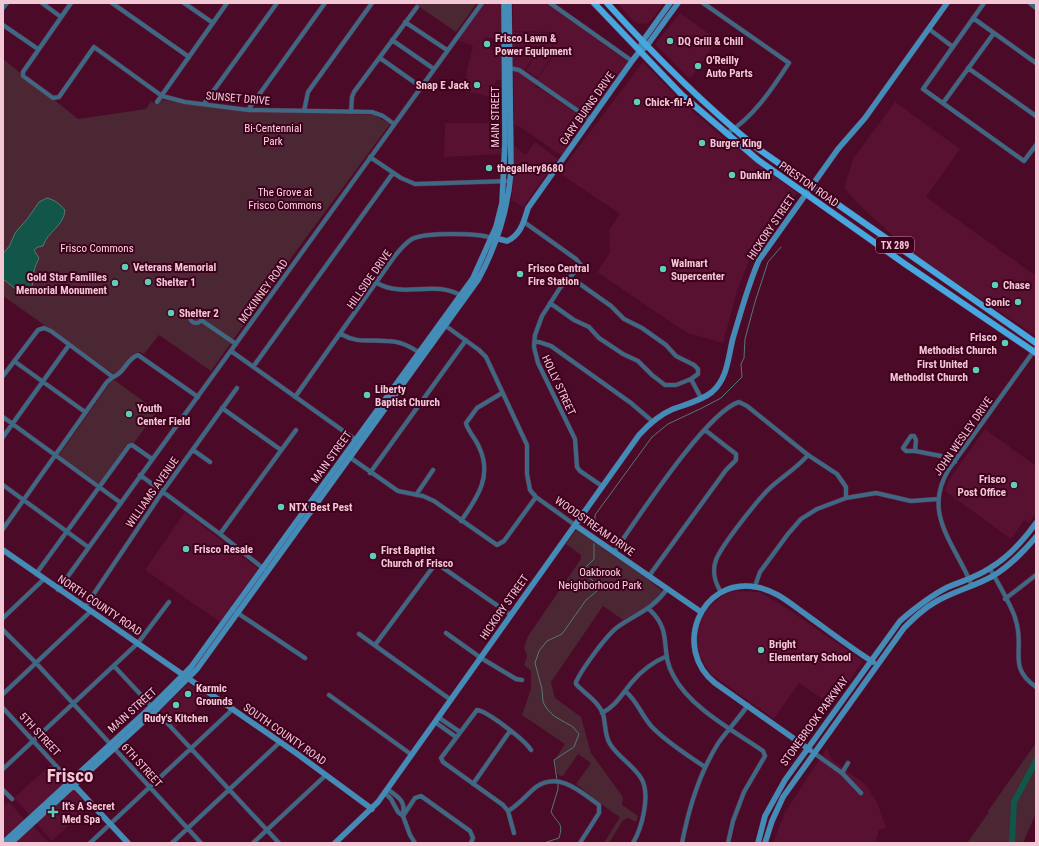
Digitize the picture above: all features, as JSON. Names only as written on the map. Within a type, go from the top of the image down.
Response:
[{"type":"main road","name":"PRESTON ROAD","points":[[594,3],[639,52],[682,95],[758,160],[1035,351]]},
{"type":"main road","name":"PRESTON ROAD","points":[[607,3],[644,45],[696,96],[734,129],[811,187],[1036,343]]},
{"type":"street","points":[[3,8],[7,3]]},
{"type":"street","points":[[42,3],[61,16]]},
{"type":"street","points":[[3,25],[38,49],[70,3]]},
{"type":"street","points":[[112,3],[189,57]]},
{"type":"street","points":[[184,3],[213,23]]},
{"type":"street","points":[[157,102],[227,3]]},
{"type":"street","points":[[204,104],[277,3]]},
{"type":"street","points":[[248,110],[325,3]]},
{"type":"street","points":[[304,111],[308,92],[372,3]]},
{"type":"street","name":"MCKINNEY ROAD","points":[[58,590],[370,156],[482,3]]},
{"type":"street","name":"MAIN STREET","points":[[504,3],[507,68]]},
{"type":"street","name":"MAIN STREET","points":[[209,647],[219,639],[235,611],[463,297],[495,238],[507,181],[507,68],[509,3]]},
{"type":"street","points":[[550,3],[632,61]]},
{"type":"street","points":[[644,45],[670,3]]},
{"type":"street","points":[[644,45],[678,3]]},
{"type":"street","points":[[703,3],[789,63],[761,102],[734,129],[726,134]]},
{"type":"street","name":"HICKORY STREET","points":[[335,843],[372,809],[386,791],[639,435],[660,415],[701,398],[711,392],[723,377],[752,276],[759,260],[838,149],[865,118],[947,3]]},
{"type":"street","points":[[984,3],[923,89],[1024,161],[1036,144]]},
{"type":"street","points":[[1030,3],[1036,8]]},
{"type":"street","points":[[351,112],[352,97],[354,92],[417,7]]},
{"type":"street","points":[[974,18],[1036,63]]},
{"type":"street","points":[[405,22],[447,50]]},
{"type":"street","points":[[929,29],[953,47]]},
{"type":"street","points":[[943,103],[994,33]]},
{"type":"street","points":[[392,40],[434,69]]},
{"type":"street","name":"GARY BURNS DRIVE","points":[[495,238],[507,241],[512,239],[524,222],[528,208],[644,45]]},
{"type":"street","name":"SUNSET DRIVE","points":[[38,49],[22,74],[53,98],[58,97],[94,48],[162,96],[185,102],[248,110],[375,113],[394,124]]},
{"type":"street","points":[[380,58],[421,87]]},
{"type":"street","points":[[507,68],[519,70],[591,120]]},
{"type":"street","points":[[968,68],[1036,116]]},
{"type":"street","points":[[370,156],[408,182],[425,185],[507,181]]},
{"type":"street","points":[[252,367],[393,173]]},
{"type":"street","name":"HOLLY STREET","points":[[524,222],[580,263],[580,266],[550,302],[540,321],[534,342],[538,363],[575,439],[577,467],[580,471],[602,486]]},
{"type":"street","name":"HILLSIDE DRIVE","points":[[295,397],[394,257],[412,239],[474,234],[495,238]]},
{"type":"street","points":[[550,302],[574,320],[589,327],[599,338],[638,362],[662,383],[672,386],[691,379],[699,372],[694,364],[676,356],[666,345],[642,328],[624,319],[611,306],[570,277]]},
{"type":"street","points":[[377,283],[383,287],[399,290],[441,288],[463,297]]},
{"type":"street","points":[[202,320],[236,344]]},
{"type":"street","name":"WOODSTREAM DRIVE","points":[[443,324],[466,340],[486,357],[527,445],[528,484],[536,497],[701,612]]},
{"type":"street","points":[[3,376],[36,333],[42,328],[51,331],[113,377]]},
{"type":"street","points":[[341,334],[359,342],[394,341],[407,345],[422,354]]},
{"type":"street","points":[[370,473],[466,340]]},
{"type":"street","points":[[534,342],[544,343],[551,346],[643,412],[652,421]]},
{"type":"street","points":[[3,437],[69,345]]},
{"type":"street","points":[[231,351],[356,440]]},
{"type":"street","name":"JOHN WESLEY DRIVE","points":[[972,586],[970,579],[941,525],[937,507],[940,484],[1035,351]]},
{"type":"street","points":[[3,529],[107,382],[120,374],[132,358],[138,355],[198,397]]},
{"type":"street","points":[[14,361],[85,412]]},
{"type":"street","points":[[691,379],[701,398]]},
{"type":"street","name":"WILLIAMS AVENUE","points":[[85,608],[163,491],[237,388]]},
{"type":"street","points":[[461,521],[479,494],[484,466],[480,448],[466,423],[477,408],[502,393]]},
{"type":"street","name":"MAIN STREET","points":[[348,456],[356,440],[390,397]]},
{"type":"street","points":[[614,552],[672,470],[705,430],[721,415],[739,402],[747,406],[808,455],[837,474],[846,487],[846,498]]},
{"type":"street","points":[[222,408],[281,450]]},
{"type":"street","points":[[3,417],[121,502]]},
{"type":"street","points":[[220,534],[296,430]]},
{"type":"street","points":[[649,576],[726,470],[736,460],[736,454],[705,430]]},
{"type":"street","points":[[36,574],[66,530],[126,449],[132,445],[152,459]]},
{"type":"street","points":[[193,450],[210,462]]},
{"type":"street","points":[[915,451],[941,456],[955,462]]},
{"type":"street","points":[[721,592],[714,574],[716,560],[722,550],[763,495],[793,470],[808,455]]},
{"type":"street","points":[[348,456],[370,473],[398,491],[423,496],[434,501],[494,544],[499,545],[536,497]]},
{"type":"street","points":[[416,495],[433,470]]},
{"type":"street","points":[[140,475],[220,534],[265,570]]},
{"type":"street","points":[[3,485],[88,547]]},
{"type":"street","points":[[755,586],[760,572],[774,552],[802,519],[816,508],[846,498],[876,493],[911,500],[938,499]]},
{"type":"street","name":"STONEBROOK PARKWAY","points":[[758,843],[765,816],[773,800],[891,631],[916,607],[948,587],[970,579],[990,569],[1010,554],[1032,532],[1036,523]]},
{"type":"street","points":[[1032,532],[1035,539]]},
{"type":"street","name":"STONEBROOK PARKWAY","points":[[765,843],[777,808],[897,636],[920,613],[938,600],[994,575],[1022,553],[1035,539]]},
{"type":"street","name":"NORTH COUNTY ROAD","points":[[3,550],[58,590],[186,677]]},
{"type":"street","points":[[375,645],[436,563],[511,615]]},
{"type":"street","points":[[990,569],[1016,619],[1020,640],[1019,664],[1021,673],[1024,678],[1036,687]]},
{"type":"street","points":[[1005,599],[1036,575]]},
{"type":"street","points":[[3,618],[44,580]]},
{"type":"street","points":[[861,793],[842,773],[711,679],[698,661],[694,648],[694,634],[701,612],[712,598],[735,586],[755,586],[774,592],[876,665]]},
{"type":"street","points":[[633,843],[643,820],[645,798],[642,779],[613,749],[605,732],[602,713],[592,699],[576,684],[577,679],[612,632],[649,609],[667,589]]},
{"type":"street","points":[[3,769],[138,643],[169,602]]},
{"type":"street","points":[[916,607],[920,613]]},
{"type":"street","points":[[649,609],[661,622],[672,675],[688,695],[702,709],[763,751],[765,756],[744,792],[733,821],[728,843]]},
{"type":"street","points":[[3,694],[37,664],[91,611]]},
{"type":"street","points":[[235,611],[305,658]]},
{"type":"street","name":"MAIN STREET","points":[[11,843],[72,783],[186,677],[209,647],[225,621],[235,611]]},
{"type":"street","points":[[219,639],[226,624],[225,621]]},
{"type":"street","name":"6TH STREET","points":[[3,630],[37,664],[201,843]]},
{"type":"street","points":[[446,633],[481,658],[516,679],[522,680]]},
{"type":"street","points":[[359,634],[451,700]]},
{"type":"street","points":[[602,713],[614,705],[650,664],[667,656]]},
{"type":"street","points":[[114,666],[279,843]]},
{"type":"street","name":"SOUTH COUNTY ROAD","points":[[186,677],[372,809]]},
{"type":"street","points":[[625,691],[631,697],[644,719],[654,729],[705,767]]},
{"type":"street","points":[[329,695],[412,755]]},
{"type":"street","points":[[682,843],[696,788],[705,767],[720,741],[748,706]]},
{"type":"street","name":"5TH STREET","points":[[3,708],[128,843]]},
{"type":"street","points":[[90,843],[233,709]]},
{"type":"street","points":[[514,833],[508,811],[499,802],[443,762],[441,758],[477,710],[485,713],[523,740],[531,750]]},
{"type":"street","points":[[436,720],[460,732]]},
{"type":"street","points":[[436,720],[456,737]]},
{"type":"street","points":[[473,784],[510,731]]},
{"type":"street","points":[[172,843],[278,743]]},
{"type":"street","points":[[842,773],[848,763]]},
{"type":"street","points":[[253,843],[326,775]]},
{"type":"street","points":[[508,811],[514,808],[536,787],[551,781],[563,782],[600,808],[599,813],[580,843]]},
{"type":"street","name":"MAIN STREET","points":[[3,843],[72,783]]},
{"type":"street","points":[[3,790],[12,800]]},
{"type":"street","points":[[386,791],[402,802],[404,807],[403,816],[410,835],[415,843]]},
{"type":"street","points":[[386,791],[398,812],[403,816]]},
{"type":"street","points":[[403,816],[415,798],[419,796],[469,830],[473,836],[471,843]]},
{"type":"street","points":[[395,805],[402,802]]},
{"type":"shaded area","points":[[485,3],[501,3],[502,40],[485,37],[482,47],[501,52],[501,80],[496,80],[491,97],[465,91],[467,70],[473,46],[458,40]]},
{"type":"shaded area","points":[[513,3],[546,3],[628,62],[590,117],[540,82],[534,87],[539,88],[587,121],[562,156],[520,127],[514,125],[513,32],[549,33],[554,53],[537,78],[526,70],[542,46],[514,46],[541,47],[524,70],[537,79],[555,54],[550,32],[513,31]]},
{"type":"shaded area","points":[[617,3],[661,3],[663,5],[649,23],[640,24],[633,21]]},
{"type":"shaded area","points":[[680,13],[718,40],[690,79],[655,44]]},
{"type":"shaded area","points":[[643,62],[681,101],[727,141],[797,193],[749,260],[737,291],[723,343],[687,333],[597,272],[610,253],[609,230],[620,214],[559,173]]},
{"type":"shaded area","points":[[895,102],[960,149],[926,197],[1036,276],[1036,336],[913,254],[858,204],[844,188],[853,159]]},
{"type":"shaded area","points":[[445,123],[501,123],[502,154],[444,157]]},
{"type":"shaded area","points":[[535,142],[558,159],[523,207],[512,200],[514,146],[526,155]]},
{"type":"shaded area","points":[[47,198],[55,201],[65,210],[64,216],[48,236],[43,246],[34,250],[39,258],[34,269],[32,287],[28,292],[19,291],[3,279],[3,254],[10,245],[15,233],[39,202]]},
{"type":"shaded area","points":[[985,429],[1036,466],[1036,513],[1029,523],[1024,520],[1011,539],[945,491],[949,480]]},
{"type":"shaded area","points":[[185,512],[258,569],[220,622],[145,570]]},
{"type":"shaded area","name":"Bright Elementary School","points":[[735,591],[760,592],[782,605],[863,661],[833,706],[799,683],[774,719],[711,674],[699,655],[697,645],[698,629],[704,612],[725,594]]},
{"type":"shaded area","points":[[188,684],[208,696],[193,712],[201,720],[196,725],[188,716],[175,728],[160,710]]},
{"type":"shaded area","points":[[827,748],[832,760],[865,784],[877,802],[886,828],[879,830],[875,843],[773,843],[785,812]]},
{"type":"shaded area","points":[[51,764],[65,779],[64,783],[30,815],[14,798]]},
{"type":"shaded area","points":[[72,790],[74,790],[89,806],[52,841],[37,824],[37,822]]},
{"type":"shaded area","points":[[9,802],[25,820],[3,840],[3,807]]},
{"type":"shaded area","points":[[31,827],[34,827],[49,843],[14,843]]},
{"type":"green space","points":[[414,3],[477,3],[456,32]]},
{"type":"green space","name":"Frisco Commons","points":[[3,59],[78,119],[146,109],[151,101],[156,105],[161,100],[308,113],[374,115],[390,124],[294,254],[211,371],[159,335],[144,354],[140,352],[132,356],[118,372],[114,374],[3,296]]},
{"type":"green space","points":[[113,379],[157,411],[134,443],[127,444],[99,484],[59,455]]},
{"type":"green space","name":"Oakbrook Neighborhood Park","points":[[577,530],[647,578],[662,591],[650,604],[623,620],[603,606],[551,682],[555,698],[581,717],[591,753],[623,797],[622,805],[638,816],[636,822],[628,818],[623,820],[609,843],[604,843],[620,817],[576,784],[591,763],[578,754],[563,776],[558,775],[554,761],[565,744],[522,715],[531,689],[531,671],[524,665],[527,656],[524,648],[528,636],[581,559],[581,555],[566,544]]},
{"type":"green space","points":[[1036,743],[1036,813],[1023,843],[967,843],[989,812],[988,811]]},
{"type":"waterway","points":[[595,533],[595,515],[652,437],[668,424],[721,398],[742,377],[741,364],[744,358],[745,339],[755,302],[768,262],[781,247]]},
{"type":"waterway","points":[[557,780],[554,760],[574,747],[579,734],[573,727],[554,716],[547,709],[543,702],[542,689],[535,663],[539,651],[547,641],[562,634],[586,600],[598,590],[597,585],[584,572],[585,568],[594,559],[594,544]]},
{"type":"waterway","points":[[1012,843],[1014,802],[1036,761]]},
{"type":"waterway","points":[[544,843],[559,838],[561,826],[551,812],[558,789],[558,784]]},
{"type":"place","name":"DQ Grill & Chill","points":[[670,41]]},
{"type":"place","name":"Frisco Lawn & Power Equipment","points":[[487,44]]},
{"type":"place","name":"O'Reilly Auto Parts","points":[[698,66]]},
{"type":"place","name":"Snap E Jack","points":[[477,85]]},
{"type":"place","name":"Chick-fil-A","points":[[637,102]]},
{"type":"place","name":"Burger King","points":[[702,143]]},
{"type":"place","name":"thegallery8680","points":[[489,168]]},
{"type":"place","name":"Dunkin'","points":[[732,175]]},
{"type":"place","name":"Veterans Memorial","points":[[125,267]]},
{"type":"place","name":"Walmart Supercenter","points":[[663,269]]},
{"type":"place","name":"Frisco Central Fire Station","points":[[520,274]]},
{"type":"place","name":"Shelter 1","points":[[148,282]]},
{"type":"place","name":"Gold Star Families Memorial Monument","points":[[115,283]]},
{"type":"place","name":"Chase","points":[[995,285]]},
{"type":"place","name":"Sonic","points":[[1018,302]]},
{"type":"place","name":"Shelter 2","points":[[171,313]]},
{"type":"place","name":"Frisco Methodist Church","points":[[1005,343]]},
{"type":"place","name":"First United Methodist Church","points":[[976,370]]},
{"type":"place","name":"Liberty Baptist Church","points":[[367,395]]},
{"type":"place","name":"Youth Center Field","points":[[129,414]]},
{"type":"place","name":"Frisco Post Office","points":[[1014,485]]},
{"type":"place","name":"NTX Best Pest","points":[[281,507]]},
{"type":"place","name":"Frisco Resale","points":[[186,549]]},
{"type":"place","name":"First Baptist Church of Frisco","points":[[373,556]]},
{"type":"place","name":"Bright Elementary School","points":[[761,650]]},
{"type":"place","name":"Karmic Grounds","points":[[188,694]]},
{"type":"place","name":"Rudy's Kitchen","points":[[176,705]]},
{"type":"place","name":"It's A Secret Med Spa","points":[[53,812]]},
{"type":"district","name":"Frisco","points":[[70,775]]},
{"type":"park label","name":"Bi-Centennial Park","points":[[273,134]]},
{"type":"park label","name":"The Grove at Frisco Commons","points":[[285,198]]}]
